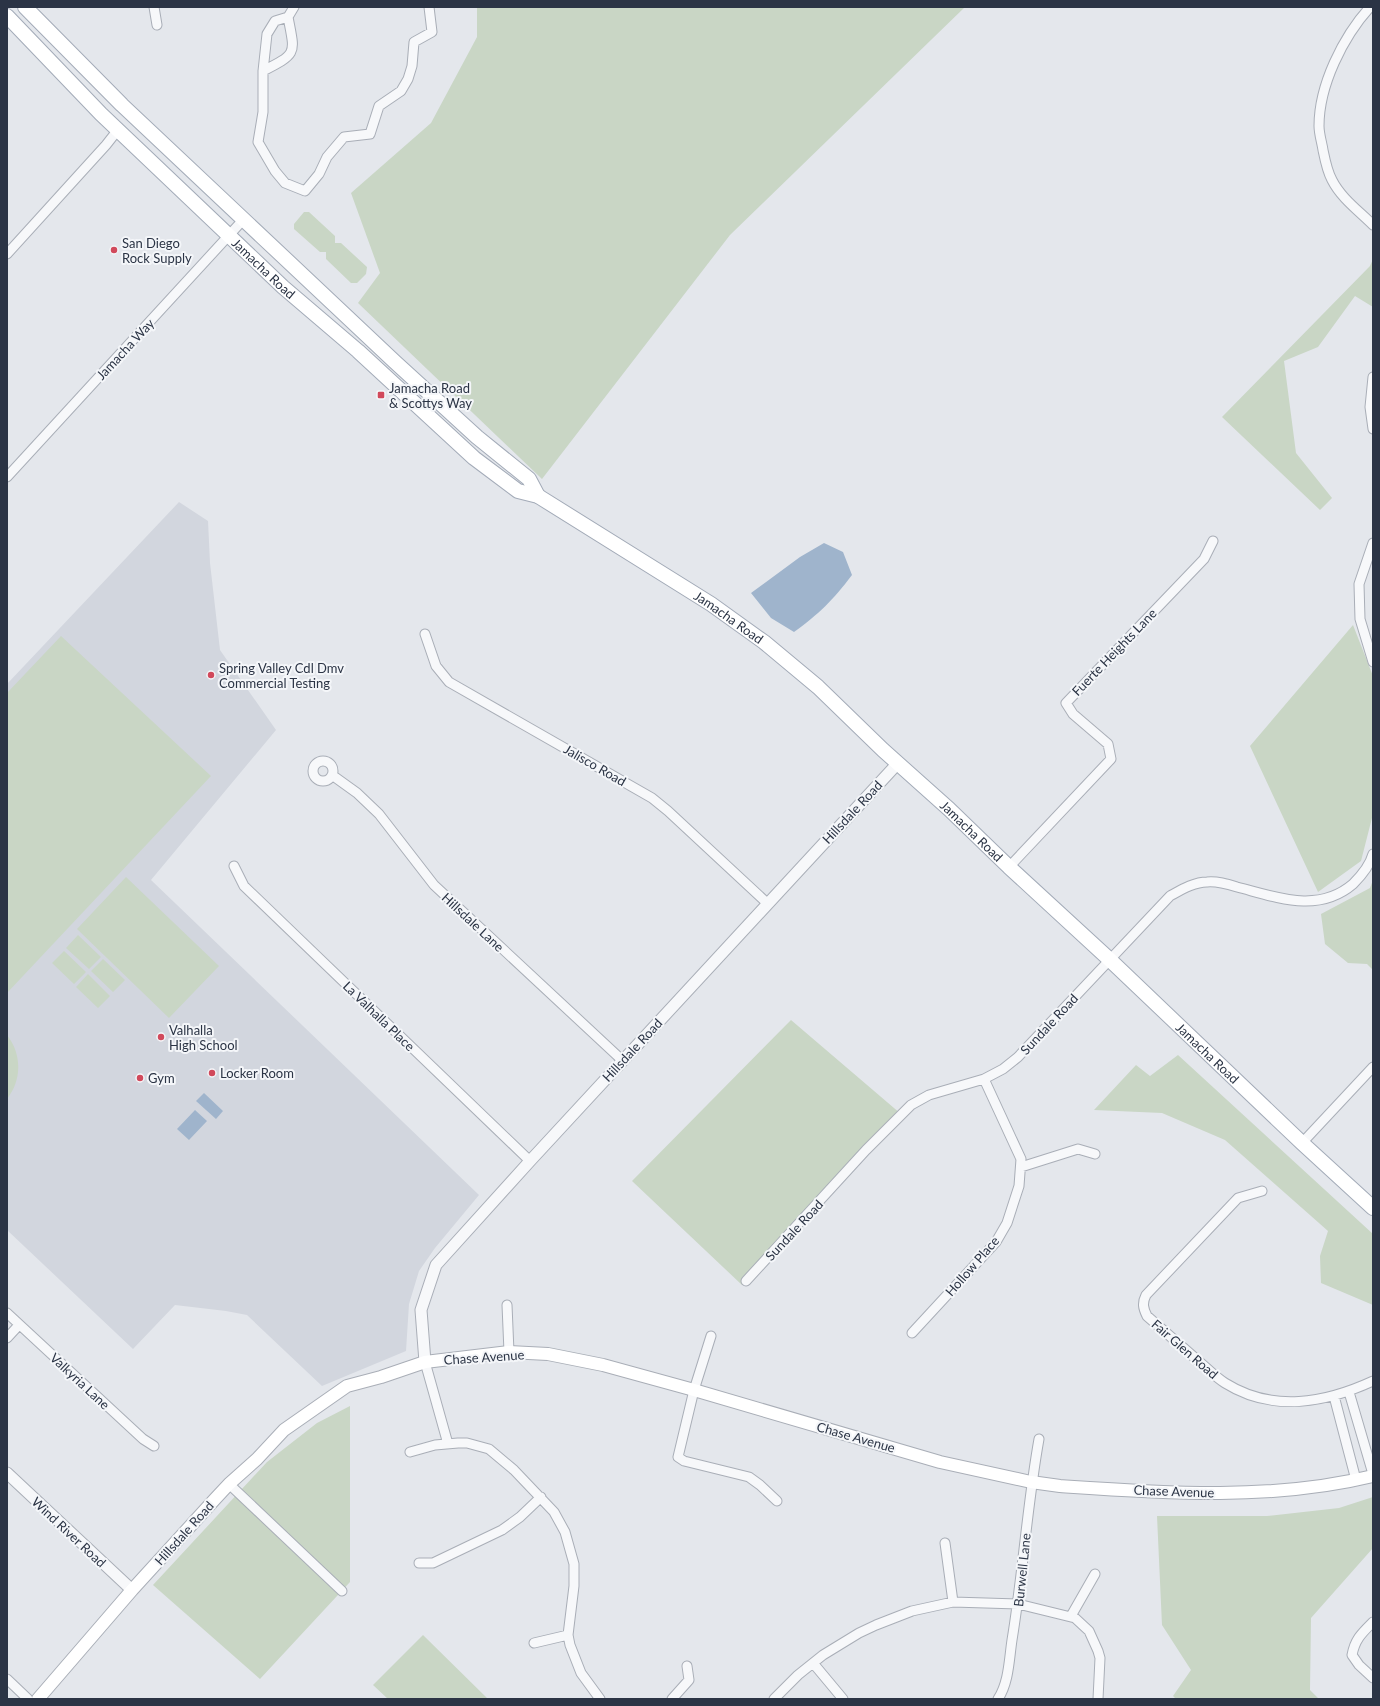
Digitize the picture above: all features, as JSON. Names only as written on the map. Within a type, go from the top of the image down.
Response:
[{"type":"main road","name":"Jamacha Road","points":[[25,7],[122,105],[356,326],[477,437],[529,479],[538,496]]},
{"type":"main road","name":"Jamacha Road","points":[[7,16],[117,131],[283,287],[358,351],[474,458],[518,491],[538,496],[711,604],[764,642],[818,688],[949,809],[1009,867],[1109,958],[1302,1143],[1373,1208]]},
{"type":"main road","points":[[356,326],[358,351]]},
{"type":"main road","name":"Chase Avenue","points":[[347,1386],[381,1377],[425,1362],[509,1352],[548,1354],[590,1362],[694,1390],[940,1462],[1031,1482],[1101,1489],[1235,1494],[1317,1486],[1356,1480],[1373,1475]]},
{"type":"main road","name":"Hillsdale Road","points":[[38,1699],[132,1590],[229,1484],[284,1430],[347,1386]]},
{"type":"street","points":[[154,7],[157,25]]},
{"type":"street","points":[[263,71],[285,60],[290,54],[293,45],[288,17],[294,7]]},
{"type":"street","points":[[288,17],[275,21],[267,34],[263,71],[263,112],[258,142],[274,171],[285,183],[294,188],[305,191],[319,174],[327,157],[344,137],[370,134],[378,106],[401,91],[412,66],[414,42],[432,32],[429,7]]},
{"type":"street","points":[[1370,7],[1362,16],[1332,65],[1324,89],[1319,127],[1325,159],[1332,180],[1342,195],[1373,225]]},
{"type":"street","points":[[7,254],[117,131]]},
{"type":"street","name":"Jamacha Way","points":[[7,477],[230,237],[243,220]]},
{"type":"street","points":[[1373,377],[1370,407],[1373,429]]},
{"type":"street","name":"Fuerte Heights Lane","points":[[1009,867],[1111,759],[1108,744],[1073,714],[1066,703],[1204,559],[1213,541]]},
{"type":"street","points":[[1373,544],[1358,584],[1360,618],[1373,662]]},
{"type":"street","name":"Jalisco Road","points":[[425,634],[436,666],[449,682],[652,798],[668,811],[767,904]]},
{"type":"street","name":"Hillsdale Road","points":[[425,1362],[421,1310],[436,1265],[530,1161],[898,763]]},
{"type":"street","name":"Hillsdale Lane","points":[[332,775],[351,788],[379,814],[434,885],[623,1061]]},
{"type":"street","name":"Sundale Road","points":[[746,1281],[866,1150],[911,1105],[929,1095],[984,1079],[1003,1069],[1018,1057],[1109,958],[1170,896],[1196,884],[1207,882],[1222,883],[1295,901],[1308,902],[1324,899],[1341,892],[1356,881],[1367,867],[1373,854]]},
{"type":"street","name":"La Valhalla Place","points":[[234,866],[244,886],[530,1161]]},
{"type":"street","points":[[1302,1143],[1373,1067]]},
{"type":"street","name":"Hollow Place","points":[[912,1333],[996,1242],[1007,1223],[1019,1186],[1021,1159],[984,1079]]},
{"type":"street","points":[[1021,1167],[1078,1149],[1095,1154]]},
{"type":"street","name":"Fair Glen Road","points":[[1262,1191],[1238,1198],[1146,1294],[1143,1301],[1143,1309],[1147,1316],[1214,1375],[1240,1391],[1257,1398],[1280,1402],[1302,1402],[1349,1392],[1373,1381]]},
{"type":"street","points":[[507,1305],[509,1352]]},
{"type":"street","name":"Valkyria Lane","points":[[7,1313],[143,1439],[154,1446]]},
{"type":"street","points":[[7,1338],[19,1325]]},
{"type":"street","points":[[711,1336],[694,1390],[678,1457],[684,1461],[749,1477],[760,1484],[777,1501]]},
{"type":"street","points":[[425,1362],[448,1444]]},
{"type":"street","points":[[1349,1392],[1373,1475]]},
{"type":"street","points":[[1334,1396],[1356,1480]]},
{"type":"street","name":"Burwell Lane","points":[[998,1699],[1006,1680],[1018,1604],[1031,1482],[1039,1439]]},
{"type":"street","points":[[410,1452],[435,1445],[467,1443],[489,1450],[514,1470],[554,1512],[560,1522],[572,1553],[574,1580],[568,1635],[579,1669],[587,1683],[600,1699]]},
{"type":"street","name":"Wind River Road","points":[[7,1474],[132,1590]]},
{"type":"street","points":[[229,1484],[342,1591]]},
{"type":"street","points":[[420,1563],[433,1563],[502,1530],[520,1518],[541,1498]]},
{"type":"street","points":[[945,1543],[953,1602]]},
{"type":"street","points":[[1071,1616],[1095,1574]]},
{"type":"street","points":[[774,1699],[813,1663],[838,1646],[876,1625],[912,1611],[953,1602],[1018,1604],[1071,1616],[1085,1626],[1096,1644],[1100,1658],[1098,1699]]},
{"type":"street","points":[[1373,1622],[1356,1639],[1352,1655],[1359,1666],[1373,1678]]},
{"type":"street","points":[[534,1643],[568,1635]]},
{"type":"street","points":[[813,1663],[843,1699]]},
{"type":"street","points":[[672,1699],[689,1680],[687,1666]]},
{"type":"street","points":[[7,1679],[28,1699]]},
{"type":"shaded area","name":"Valhalla High School","points":[[179,502],[208,521],[210,563],[220,650],[276,730],[151,880],[479,1195],[435,1248],[419,1271],[409,1304],[406,1351],[322,1386],[247,1315],[175,1305],[133,1349],[7,1230],[7,684]]},
{"type":"green space","points":[[477,7],[965,7],[730,235],[542,479],[358,303],[380,273],[351,193],[431,123],[477,37]]},
{"type":"green space","points":[[304,212],[309,212],[335,236],[335,243],[341,243],[367,267],[366,274],[357,283],[351,283],[326,259],[326,252],[320,252],[294,229],[294,224]]},
{"type":"green space","points":[[1373,259],[1373,307],[1355,296],[1318,347],[1284,361],[1296,453],[1332,498],[1320,510],[1222,417],[1370,266]]},
{"type":"green space","points":[[1353,625],[1373,676],[1373,814],[1361,861],[1318,892],[1250,746]]},
{"type":"green space","points":[[61,636],[211,776],[7,993],[7,693]]},
{"type":"green space","points":[[126,877],[219,966],[169,1018],[77,929]]},
{"type":"green space","points":[[1373,880],[1373,970],[1367,964],[1348,963],[1325,944],[1321,914],[1370,888]]},
{"type":"green space","points":[[78,935],[101,957],[89,969],[66,948]]},
{"type":"green space","points":[[64,951],[86,972],[74,984],[52,963]]},
{"type":"green space","points":[[103,959],[125,980],[113,992],[91,971]]},
{"type":"green space","points":[[88,974],[110,996],[98,1008],[76,987]]},
{"type":"green space","points":[[791,1020],[901,1114],[742,1285],[632,1181]]},
{"type":"green space","points":[[7,1035],[12,1042],[18,1059],[18,1075],[12,1092],[7,1099]]},
{"type":"green space","points":[[1178,1055],[1373,1234],[1373,1305],[1321,1283],[1320,1256],[1328,1231],[1225,1140],[1162,1113],[1094,1110],[1136,1065],[1150,1076]]},
{"type":"green space","points":[[350,1406],[350,1582],[260,1679],[153,1585],[267,1462],[317,1423]]},
{"type":"green space","points":[[1373,1497],[1373,1548],[1311,1618],[1310,1690],[1319,1699],[1176,1699],[1173,1696],[1191,1670],[1162,1625],[1157,1516],[1267,1516],[1339,1508]]},
{"type":"green space","points":[[423,1635],[488,1699],[388,1699],[373,1685]]},
{"type":"water","points":[[824,543],[843,552],[852,575],[825,606],[794,632],[771,618],[751,593],[800,557]]},
{"type":"water","points":[[204,1093],[223,1111],[216,1119],[196,1101]]},
{"type":"water","points":[[195,1110],[207,1121],[189,1140],[177,1129]]},
{"type":"place","name":"San Diego Rock Supply","points":[[114,250]]},
{"type":"place","name":"Jamacha Road & Scottys Way","points":[[381,395]]},
{"type":"place","name":"Spring Valley Cdl Dmv Commercial Testing","points":[[211,675]]},
{"type":"place","name":"Valhalla High School","points":[[161,1037]]},
{"type":"place","name":"Locker Room","points":[[212,1073]]},
{"type":"place","name":"Gym","points":[[140,1078]]}]
